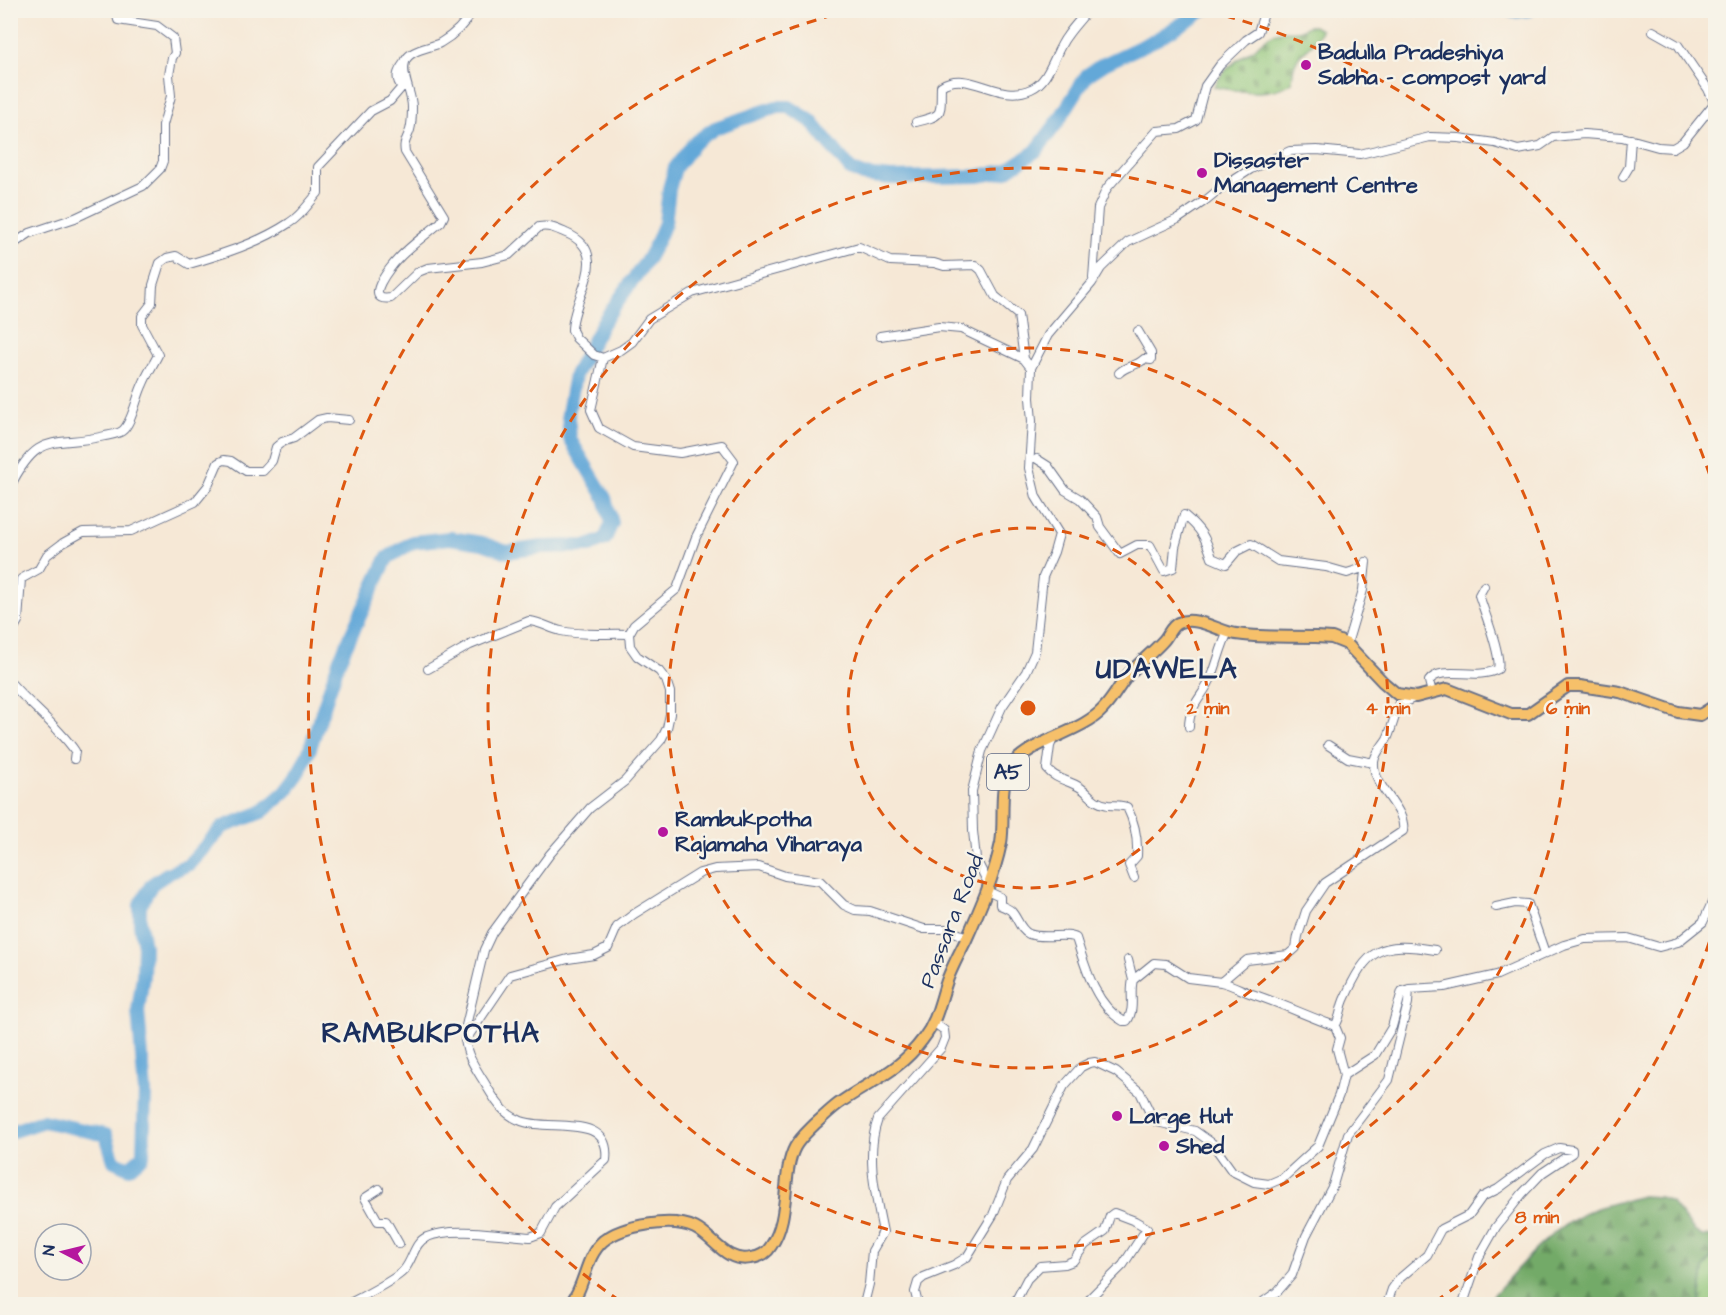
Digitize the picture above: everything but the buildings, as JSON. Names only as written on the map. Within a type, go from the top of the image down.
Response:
[{"type":"highway","name":"Passara Road","points":[[570,1305],[581,1288],[590,1257],[601,1243],[629,1228],[654,1224],[688,1225],[699,1230],[721,1250],[736,1259],[756,1258],[772,1246],[784,1209],[791,1158],[795,1147],[806,1133],[838,1104],[902,1064],[934,1023],[948,978],[988,888],[1001,841],[1007,773],[1017,760],[1101,712],[1125,678],[1176,624],[1191,620],[1237,634],[1332,638],[1347,644]]},
{"type":"highway","points":[[1347,644],[1397,694],[1416,697],[1447,689],[1511,714],[1528,714],[1568,686],[1620,692],[1678,712],[1700,715],[1716,705]]},
{"type":"street","points":[[10,246],[30,233],[75,218],[142,186],[160,169],[163,160],[163,125],[171,96],[169,75],[175,53],[173,38],[157,26],[118,20],[116,10]]},
{"type":"street","points":[[10,487],[32,451],[56,441],[99,437],[122,432],[127,426],[142,384],[158,355],[142,325],[142,316],[152,303],[153,285],[160,263],[176,256],[189,264],[209,258],[247,245],[289,224],[318,193],[318,167],[371,111],[390,101],[402,87],[398,82],[397,72],[409,55],[440,43],[456,32],[473,10]]},
{"type":"street","points":[[916,122],[936,117],[940,112],[941,86],[948,82],[958,80],[1010,94],[1032,89],[1043,78],[1065,37],[1088,10]]},
{"type":"street","points":[[1092,283],[1098,208],[1107,188],[1157,131],[1179,129],[1196,120],[1205,86],[1220,65],[1246,40],[1258,32],[1265,10]]},
{"type":"street","points":[[1128,960],[1133,980],[1132,1009],[1127,1021],[1123,1021],[1109,1009],[1095,989],[1076,938],[1070,935],[1048,938],[1028,933],[1016,921],[1011,910],[1000,905],[1000,897],[988,888],[976,859],[972,791],[986,742],[1002,706],[1026,672],[1035,652],[1043,577],[1059,534],[1036,497],[1029,468],[1032,421],[1031,368],[1048,335],[1092,283],[1101,268],[1128,242],[1178,219],[1243,175],[1290,151],[1317,150],[1360,154],[1430,137],[1495,143],[1518,150],[1540,146],[1553,137],[1584,134],[1631,139],[1658,147],[1673,148],[1683,142],[1715,101],[1678,45],[1653,31]]},
{"type":"street","points":[[405,62],[405,74],[411,93],[412,108],[410,130],[404,144],[405,152],[444,216],[441,222],[399,258],[378,286],[377,292],[380,297],[391,298],[418,272],[428,268],[482,262],[509,255],[539,227],[551,227],[581,241],[588,253],[586,277],[572,326],[576,338],[598,356]]},
{"type":"street","points":[[1623,177],[1629,167],[1631,139]]},
{"type":"street","points":[[598,356],[621,350],[632,342],[649,319],[692,293],[859,247],[890,261],[934,263],[944,266],[975,265],[981,270],[995,296],[1018,315],[1024,359]]},
{"type":"street","points":[[880,336],[939,327],[961,329],[1024,359],[1031,368]]},
{"type":"street","points":[[1119,373],[1124,368],[1140,364],[1144,359],[1151,360],[1151,352],[1138,331]]},
{"type":"street","points":[[348,1305],[403,1273],[415,1249],[425,1237],[447,1232],[530,1237],[541,1233],[555,1207],[606,1160],[607,1148],[603,1137],[590,1129],[521,1122],[502,1110],[467,1055],[464,1042],[484,950],[492,933],[550,854],[590,808],[625,781],[661,740],[667,728],[670,714],[670,692],[666,680],[637,656],[630,646],[629,634],[634,625],[677,589],[696,537],[734,461],[722,445],[680,453],[633,447],[599,428],[591,410],[598,356]]},
{"type":"street","points":[[10,635],[18,621],[21,579],[39,569],[47,555],[63,543],[83,532],[131,531],[195,502],[208,486],[218,463],[224,460],[231,461],[246,471],[263,471],[272,461],[276,447],[294,438],[318,420],[327,418],[349,420]]},
{"type":"street","points":[[1037,459],[1048,466],[1065,490],[1080,499],[1096,517],[1100,527],[1120,554],[1137,545],[1150,545],[1164,571],[1173,568],[1174,547],[1184,515],[1196,525],[1206,539],[1212,558],[1226,564],[1238,551],[1251,544],[1278,561],[1326,567],[1347,573],[1360,568],[1365,562],[1363,590],[1347,644]]},
{"type":"street","points":[[1432,693],[1429,681],[1440,673],[1469,675],[1491,673],[1498,669],[1497,653],[1479,595],[1484,586]]},
{"type":"street","points":[[428,669],[470,645],[529,621],[578,633],[629,634]]},
{"type":"street","points":[[1189,727],[1189,714],[1212,677],[1221,646],[1228,632]]},
{"type":"street","points":[[10,682],[63,735],[75,751],[74,759]]},
{"type":"street","points":[[1221,982],[1247,960],[1288,955],[1296,948],[1306,911],[1324,883],[1403,831],[1404,826],[1378,779],[1374,763],[1375,757],[1388,737],[1399,705],[1416,697]]},
{"type":"street","points":[[1053,739],[1047,769],[1053,776],[1082,788],[1089,798],[1108,805],[1116,804],[1127,807],[1132,823],[1136,827],[1137,856],[1129,865],[1134,878]]},
{"type":"street","points":[[1328,745],[1348,758],[1374,763]]},
{"type":"street","points":[[464,1042],[510,975],[568,959],[594,956],[608,948],[617,927],[634,914],[700,873],[715,869],[759,867],[785,876],[820,881],[844,905],[855,910],[870,911],[924,928],[946,929],[967,937]]},
{"type":"street","points":[[1344,1075],[1375,1055],[1392,1027],[1402,991],[1444,987],[1497,975],[1564,945],[1585,939],[1628,938],[1659,947],[1678,942],[1702,922],[1716,894]]},
{"type":"street","points":[[1496,907],[1515,903],[1528,904],[1545,953]]},
{"type":"street","points":[[1335,1026],[1339,1020],[1342,1003],[1357,973],[1376,952],[1399,945],[1435,950]]},
{"type":"street","points":[[918,1305],[915,1292],[918,1282],[924,1277],[954,1266],[966,1257],[993,1215],[1007,1180],[1033,1149],[1064,1086],[1081,1067],[1089,1062],[1095,1062],[1116,1072],[1140,1092],[1157,1122],[1195,1131],[1212,1143],[1232,1171],[1254,1182],[1269,1184],[1284,1178],[1318,1146],[1339,1095],[1344,1075],[1337,1049],[1340,1038],[1335,1026],[1249,993],[1237,986],[1188,978],[1166,964],[1154,963],[1133,980]]},
{"type":"street","points":[[1260,1305],[1277,1292],[1292,1275],[1306,1236],[1333,1185],[1348,1134],[1389,1080],[1408,1003],[1409,989]]},
{"type":"street","points":[[864,1305],[869,1284],[872,1251],[883,1232],[872,1180],[875,1127],[878,1119],[941,1048],[945,1038],[944,1030],[934,1023]]},
{"type":"street","points":[[1387,1305],[1392,1289],[1399,1279],[1427,1255],[1441,1228],[1469,1215],[1482,1197],[1498,1190],[1545,1154],[1559,1148],[1572,1150],[1572,1153],[1542,1173],[1496,1227],[1479,1257],[1463,1305]]},
{"type":"street","points":[[379,1189],[365,1197],[378,1221],[386,1221],[399,1244]]},
{"type":"street","points":[[1014,1305],[1027,1280],[1040,1266],[1073,1261],[1085,1245],[1105,1231],[1110,1216],[1114,1213],[1147,1228],[1123,1265],[1086,1305]]},
{"type":"green space","points":[[1308,26],[1321,30],[1313,44],[1299,56],[1293,70],[1292,82],[1264,92],[1214,87],[1230,66],[1269,36],[1282,31],[1300,30]]},
{"type":"green space","points":[[1642,1196],[1660,1197],[1671,1202],[1694,1231],[1702,1236],[1714,1237],[1715,1251],[1704,1268],[1700,1304],[1486,1304],[1536,1249],[1565,1225],[1597,1208]]},
{"type":"green space","points":[[1715,1251],[1715,1304],[1700,1304],[1704,1268]]},
{"type":"waterway","points":[[10,1132],[43,1121],[106,1135],[114,1161],[129,1168],[143,1156],[145,1092],[138,1011],[144,946],[140,924],[140,905],[152,884],[189,864],[223,827],[262,812],[286,791],[298,775],[309,751],[339,661],[387,558],[413,542],[450,538],[482,543],[507,552],[542,547],[589,546],[605,539],[612,523],[605,498],[570,439],[568,413],[575,375],[603,322],[647,260],[658,240],[665,223],[669,189],[675,168],[694,143],[715,128],[776,107],[789,107],[811,121],[850,169],[863,175],[891,178],[978,176],[1006,171],[1036,151],[1059,120],[1087,75],[1104,64],[1157,39],[1204,10]]},
{"type":"waterway","points":[[1509,10],[1514,12],[1529,10]]},
{"type":"place","name":"Badulla Pradeshiya Sabha - compost yard","points":[[1306,65]]},
{"type":"place","name":"Dissaster Management Centre","points":[[1202,173]]},
{"type":"place","name":"Rambukpotha Rajamaha Viharaya","points":[[663,832]]},
{"type":"place","name":"Large Hut","points":[[1117,1116]]},
{"type":"place","name":"Shed","points":[[1164,1146]]},
{"type":"district","name":"UDAWELA","points":[[1167,669]]},
{"type":"district","name":"RAMBUKPOTHA","points":[[431,1033]]}]
